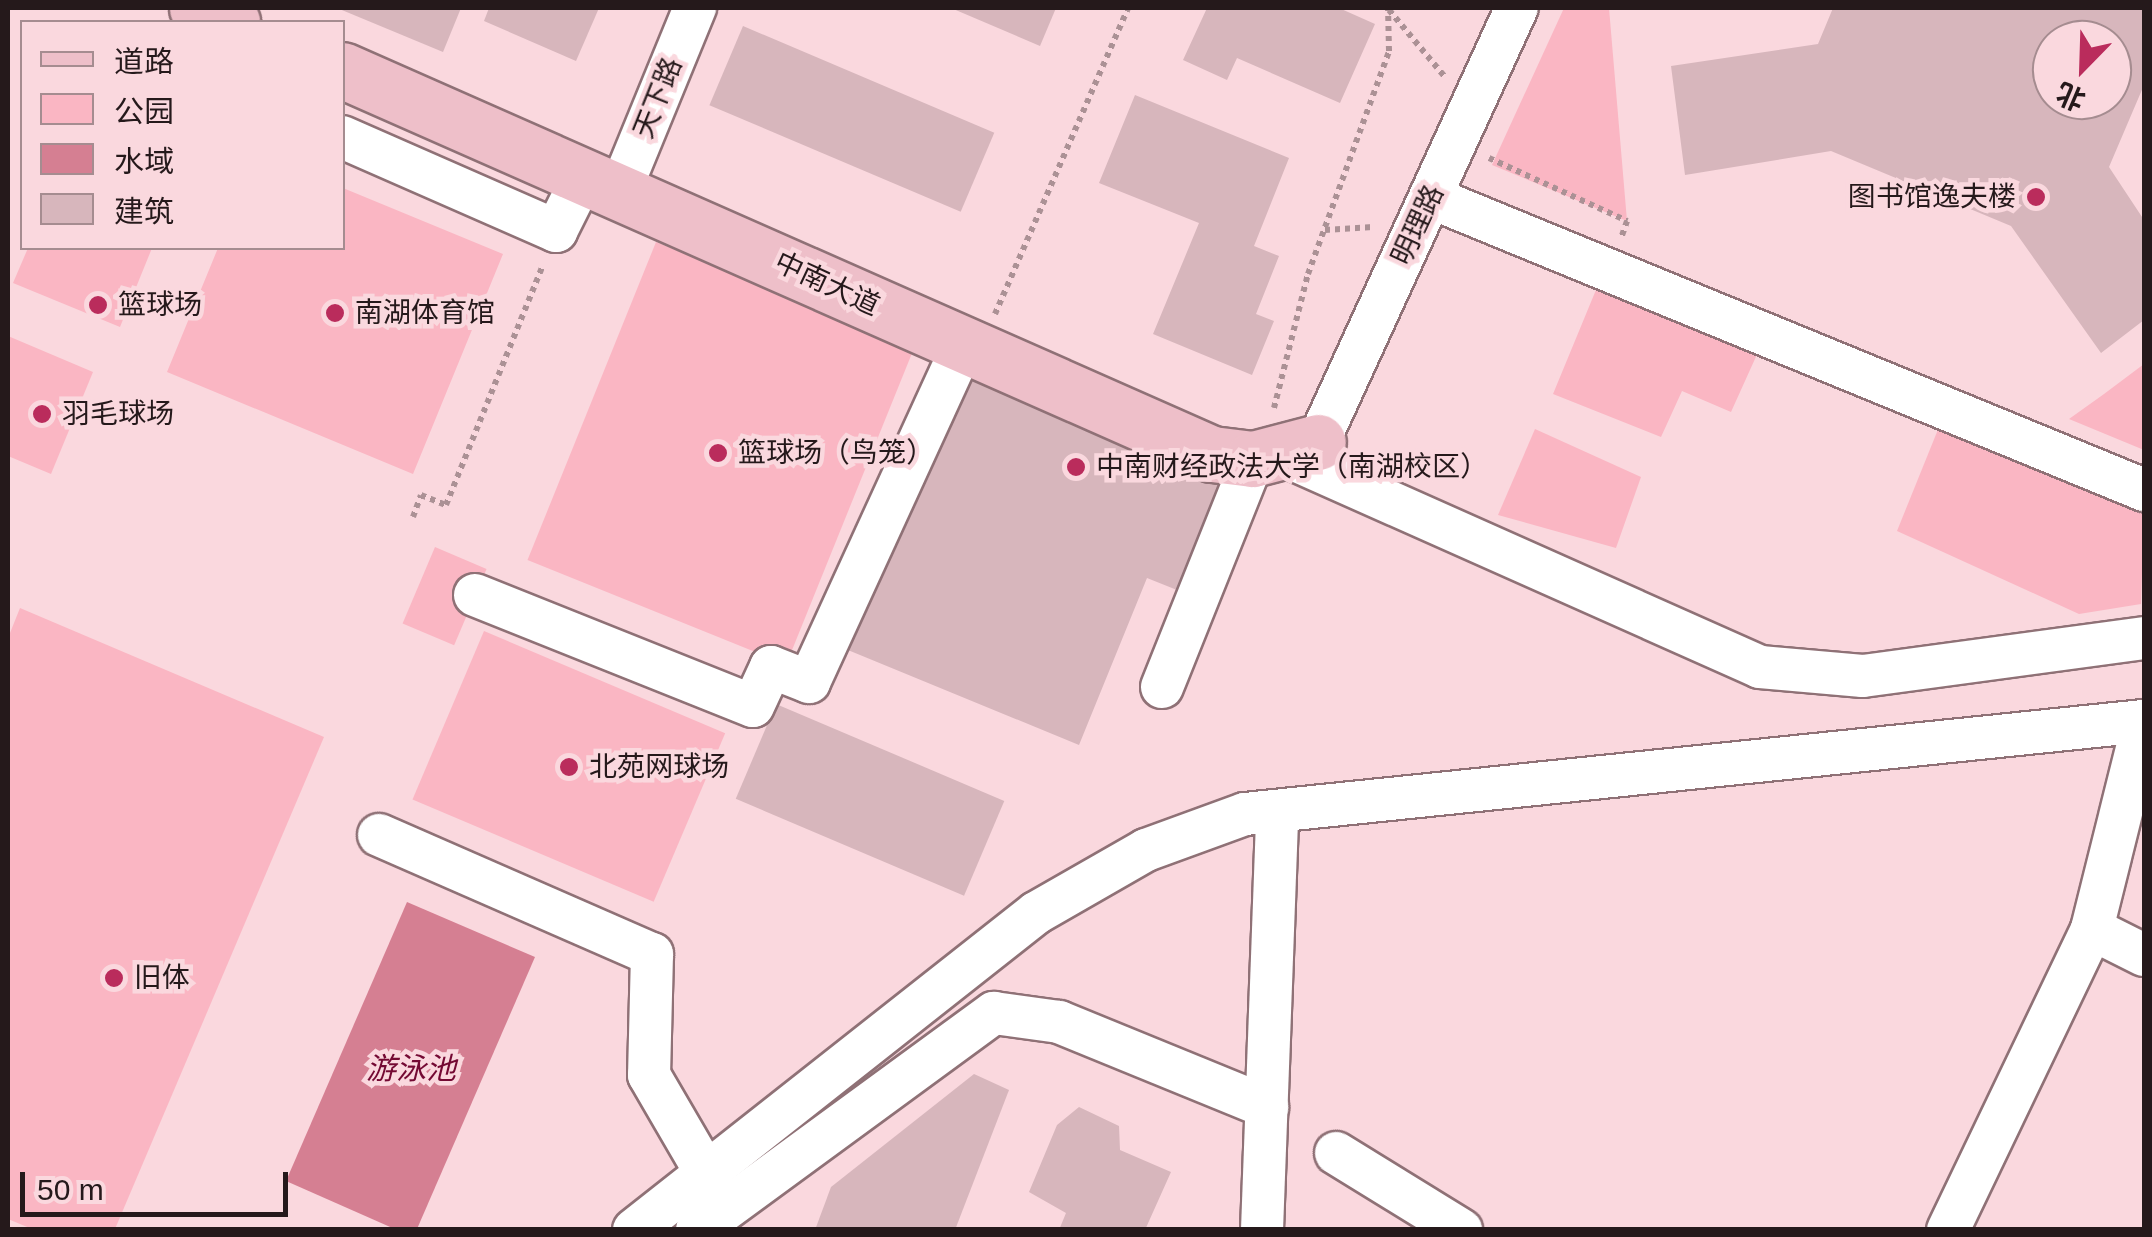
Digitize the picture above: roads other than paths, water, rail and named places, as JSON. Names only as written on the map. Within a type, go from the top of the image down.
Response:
[{"type":"main road","points":[[197,8],[227,20]]},
{"type":"main road","name":"中南大道","points":[[345,71],[603,180],[970,352],[1212,454],[1285,452]]},
{"type":"street","name":"天下路","points":[[345,138],[556,231],[603,180],[695,8]]},
{"type":"street","name":"明理路","points":[[1162,687],[1285,452],[1430,196],[1517,8]]},
{"type":"street","points":[[1430,196],[2144,490]]},
{"type":"street","points":[[475,595],[752,706],[771,667],[810,682],[970,352]]},
{"type":"street","points":[[1285,452],[1760,667],[1863,676],[2144,638]]},
{"type":"street","points":[[634,1230],[1036,913],[1146,850],[1278,811],[2144,721],[2092,929],[1951,1228]]},
{"type":"street","points":[[1262,1230],[1278,811]]},
{"type":"street","points":[[379,835],[652,954],[649,1075],[706,1173]]},
{"type":"street","points":[[2092,929],[2144,955]]},
{"type":"street","points":[[697,1230],[994,1012],[1060,1022],[1267,1107]]},
{"type":"street","points":[[1336,1153],[1461,1230]]},
{"type":"water","name":"游泳池","points":[[407,902],[535,957],[417,1229],[397,1230],[286,1181]]},
{"type":"place","name":"图书馆逸夫楼","points":[[2036,197]]},
{"type":"place","name":"篮球场","points":[[98,305]]},
{"type":"place","name":"南湖体育馆","points":[[335,313]]},
{"type":"place","name":"羽毛球场","points":[[42,414]]},
{"type":"place","name":"篮球场（鸟笼）","points":[[718,453]]},
{"type":"place","name":"中南财经政法大学（南湖校区）","points":[[1076,467]]},
{"type":"place","name":"北苑网球场","points":[[569,767]]},
{"type":"place","name":"旧体","points":[[114,978]]}]
